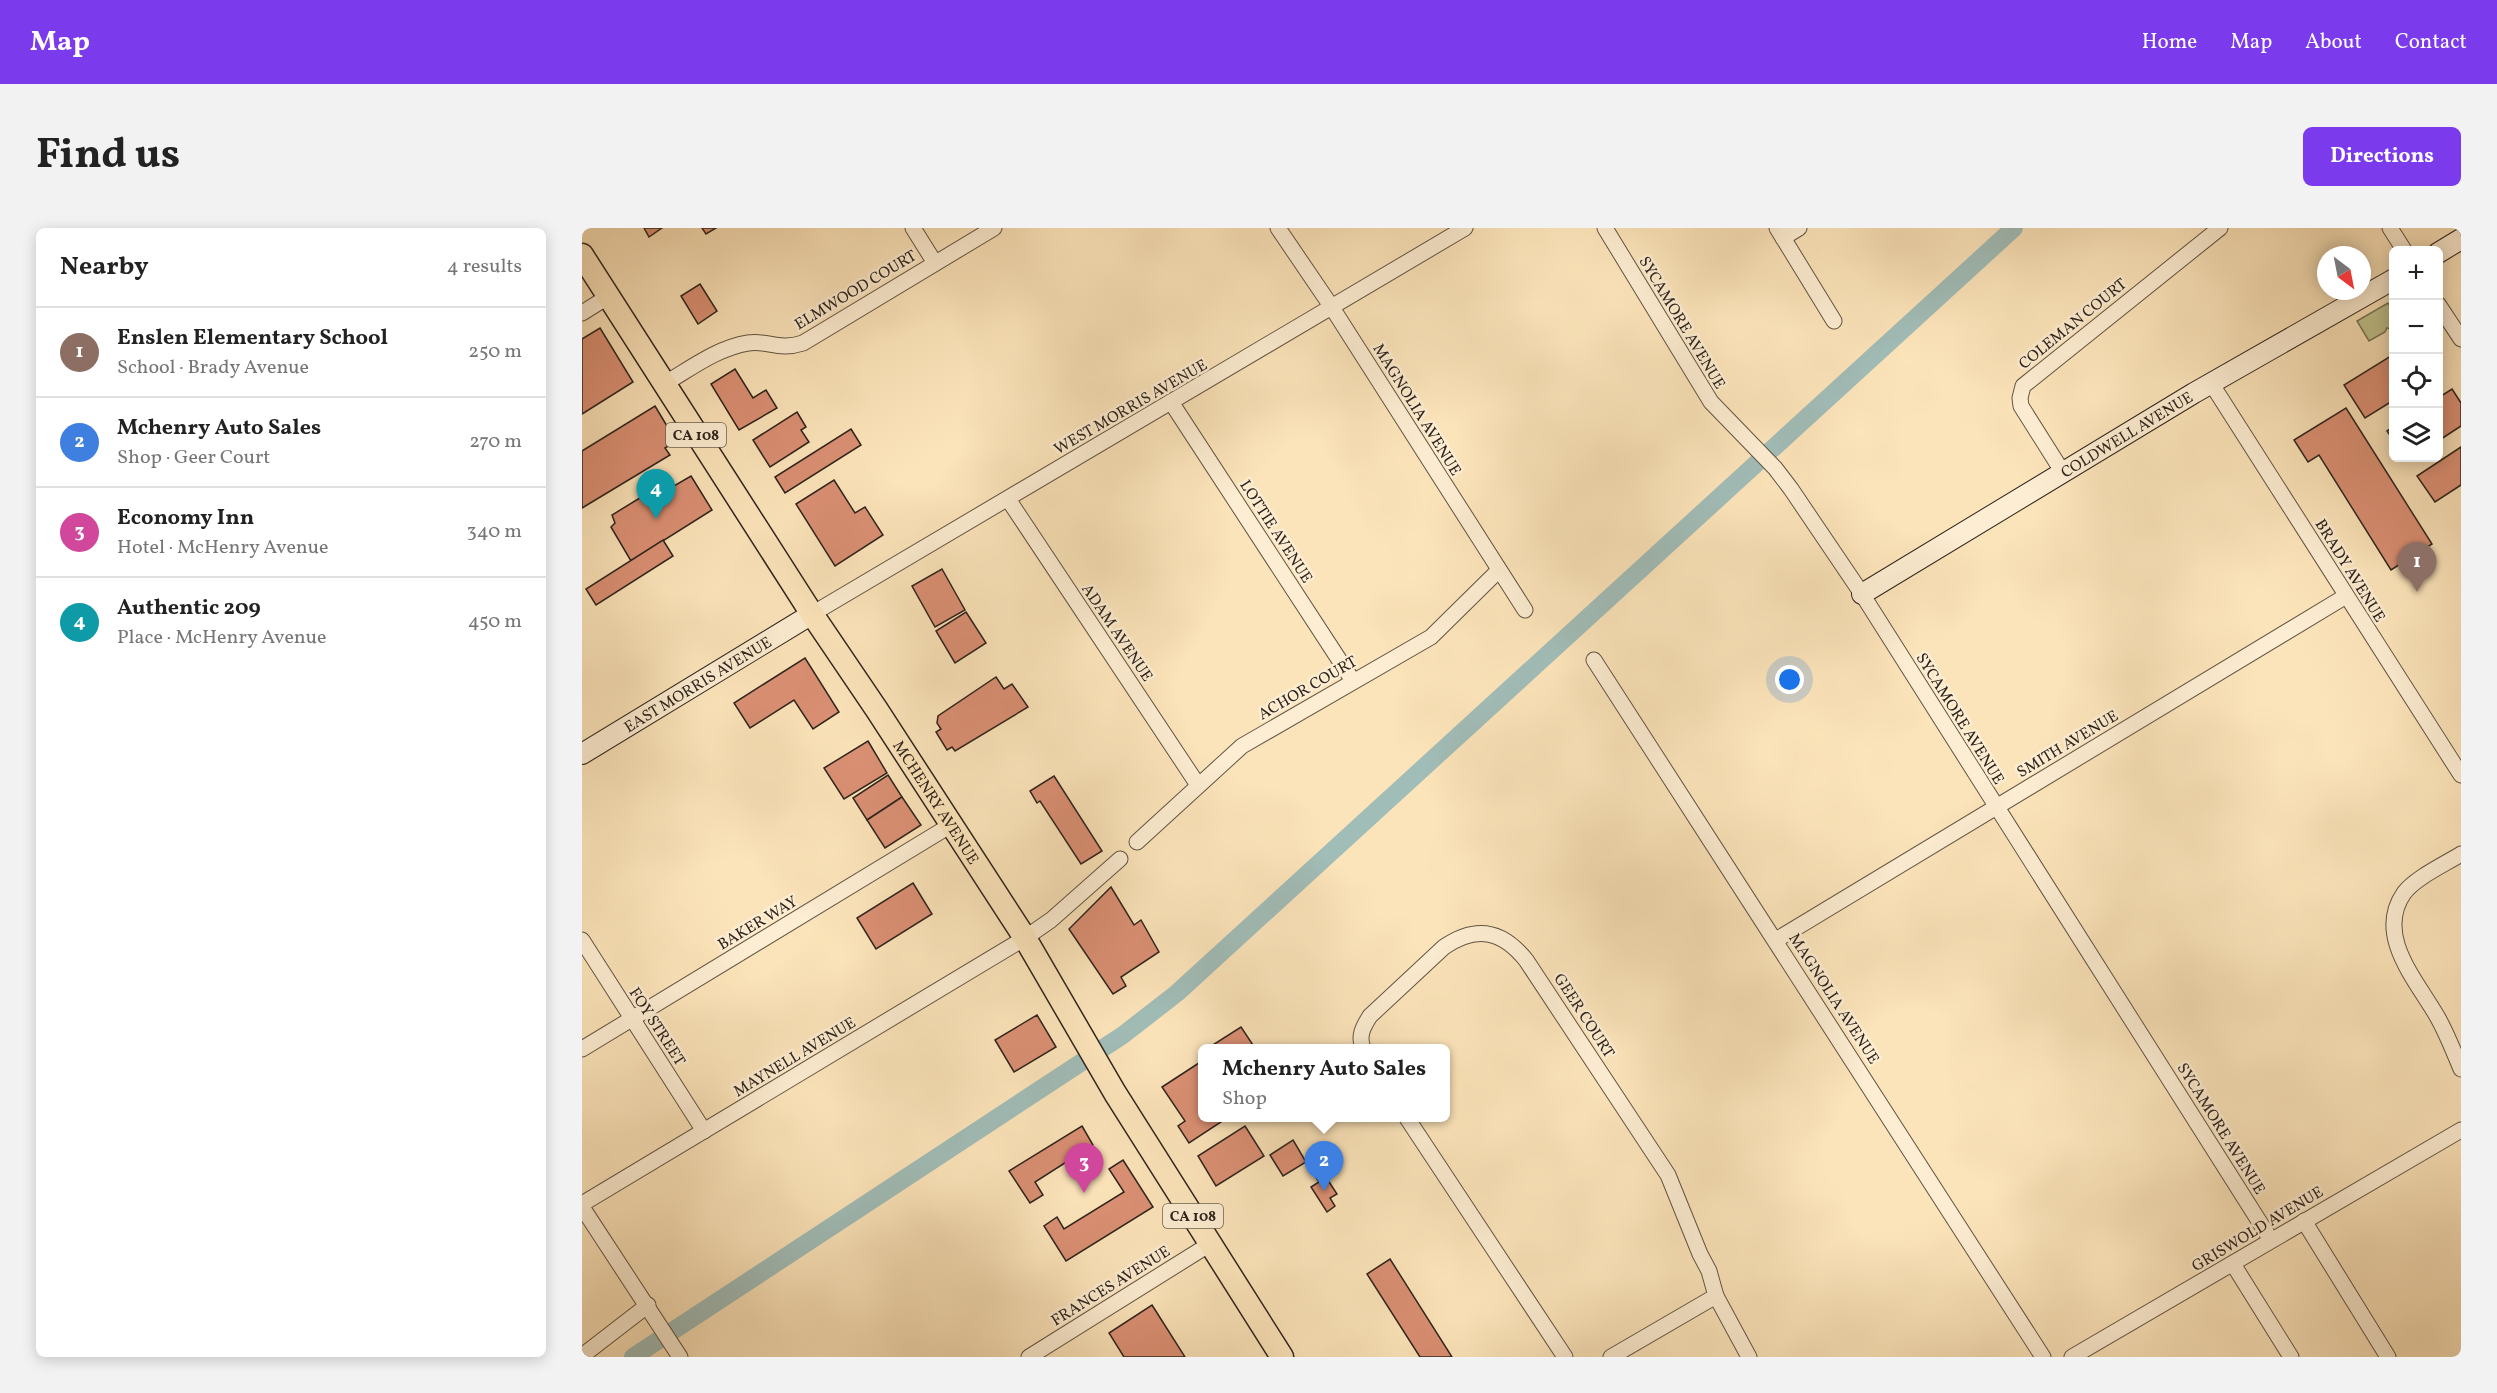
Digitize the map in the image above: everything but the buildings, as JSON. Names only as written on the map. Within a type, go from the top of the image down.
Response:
[{"type":"main road","name":"MCHENRY AVENUE","points":[[582,255],[812,614],[1025,938],[1104,1076],[1282,1357]]},
{"type":"street","points":[[913,228],[935,263]]},
{"type":"street","name":"ELMWOOD COURT","points":[[664,384],[717,353],[733,347],[750,343],[788,348],[802,343],[994,228]]},
{"type":"street","name":"MAGNOLIA AVENUE","points":[[1278,228],[1331,306],[1525,610]]},
{"type":"street","name":"WEST MORRIS AVENUE","points":[[812,614],[1465,228]]},
{"type":"street","name":"SYCAMORE AVENUE","points":[[1605,228],[1711,402],[1775,468],[1862,594],[2271,1240]]},
{"type":"street","points":[[1799,228],[1780,233],[1834,321]]},
{"type":"street","name":"COLEMAN COURT","points":[[2062,471],[2021,406],[2020,398],[2024,386],[2220,228]]},
{"type":"street","points":[[2390,228],[2401,246]]},
{"type":"street","points":[[2443,250],[2461,239]]},
{"type":"street","name":"COLDWELL AVENUE","points":[[1862,594],[2062,471],[2389,282]]},
{"type":"street","points":[[582,313],[609,296]]},
{"type":"street","points":[[2443,310],[2461,339]]},
{"type":"street","name":"BRADY AVENUE","points":[[2211,383],[2461,775]]},
{"type":"street","name":"LOTTIE AVENUE","points":[[1171,402],[1353,681]]},
{"type":"street","name":"ADAM AVENUE","points":[[1008,499],[1198,785]]},
{"type":"street","name":"ACHOR COURT","points":[[1137,842],[1242,746],[1431,636],[1499,570]]},
{"type":"street","name":"SMITH AVENUE","points":[[1776,940],[2346,596]]},
{"type":"street","name":"EAST MORRIS AVENUE","points":[[582,754],[812,614]]},
{"type":"street","name":"MAGNOLIA AVENUE","points":[[1594,660],[2043,1357]]},
{"type":"street","name":"BAKER WAY","points":[[582,1048],[951,825]]},
{"type":"street","points":[[2461,854],[2411,886],[2396,908],[2393,921],[2394,939],[2403,959],[2440,1021],[2461,1069]]},
{"type":"street","points":[[1025,938],[1051,920],[1120,859]]},
{"type":"street","name":"GEER COURT","points":[[1362,1044],[1362,1028],[1370,1016],[1444,947],[1457,938],[1483,933],[1510,943],[1526,960],[1668,1175],[1709,1271],[1716,1296],[1749,1357]]},
{"type":"street","name":"MAYNELL AVENUE","points":[[582,1205],[1025,938]]},
{"type":"street","name":"FOY STREET","points":[[582,940],[704,1131]]},
{"type":"street","points":[[1410,1122],[1564,1357]]},
{"type":"street","name":"GRISWOLD AVENUE","points":[[2072,1357],[2461,1130]]},
{"type":"street","points":[[582,1205],[678,1354]]},
{"type":"street","points":[[2304,1221],[2388,1357]]},
{"type":"street","name":"FRANCES AVENUE","points":[[1029,1357],[1210,1244]]},
{"type":"street","points":[[2234,1264],[2291,1357]]},
{"type":"street","points":[[1611,1357],[1716,1296]]},
{"type":"street","points":[[582,1356],[648,1305]]},
{"type":"green space","points":[[2388,303],[2389,305],[2389,329],[2369,341],[2357,321]]},
{"type":"waterway","points":[[633,1357],[1123,1035],[1177,993],[2014,228]]},
{"type":"place","name":"Authentic 209","points":[[656,519]]},
{"type":"place","name":"Enslen Elementary School","points":[[2417,592]]},
{"type":"place","name":"Mchenry Auto Sales","points":[[1324,1191]]},
{"type":"place","name":"Economy Inn","points":[[1084,1193]]}]
